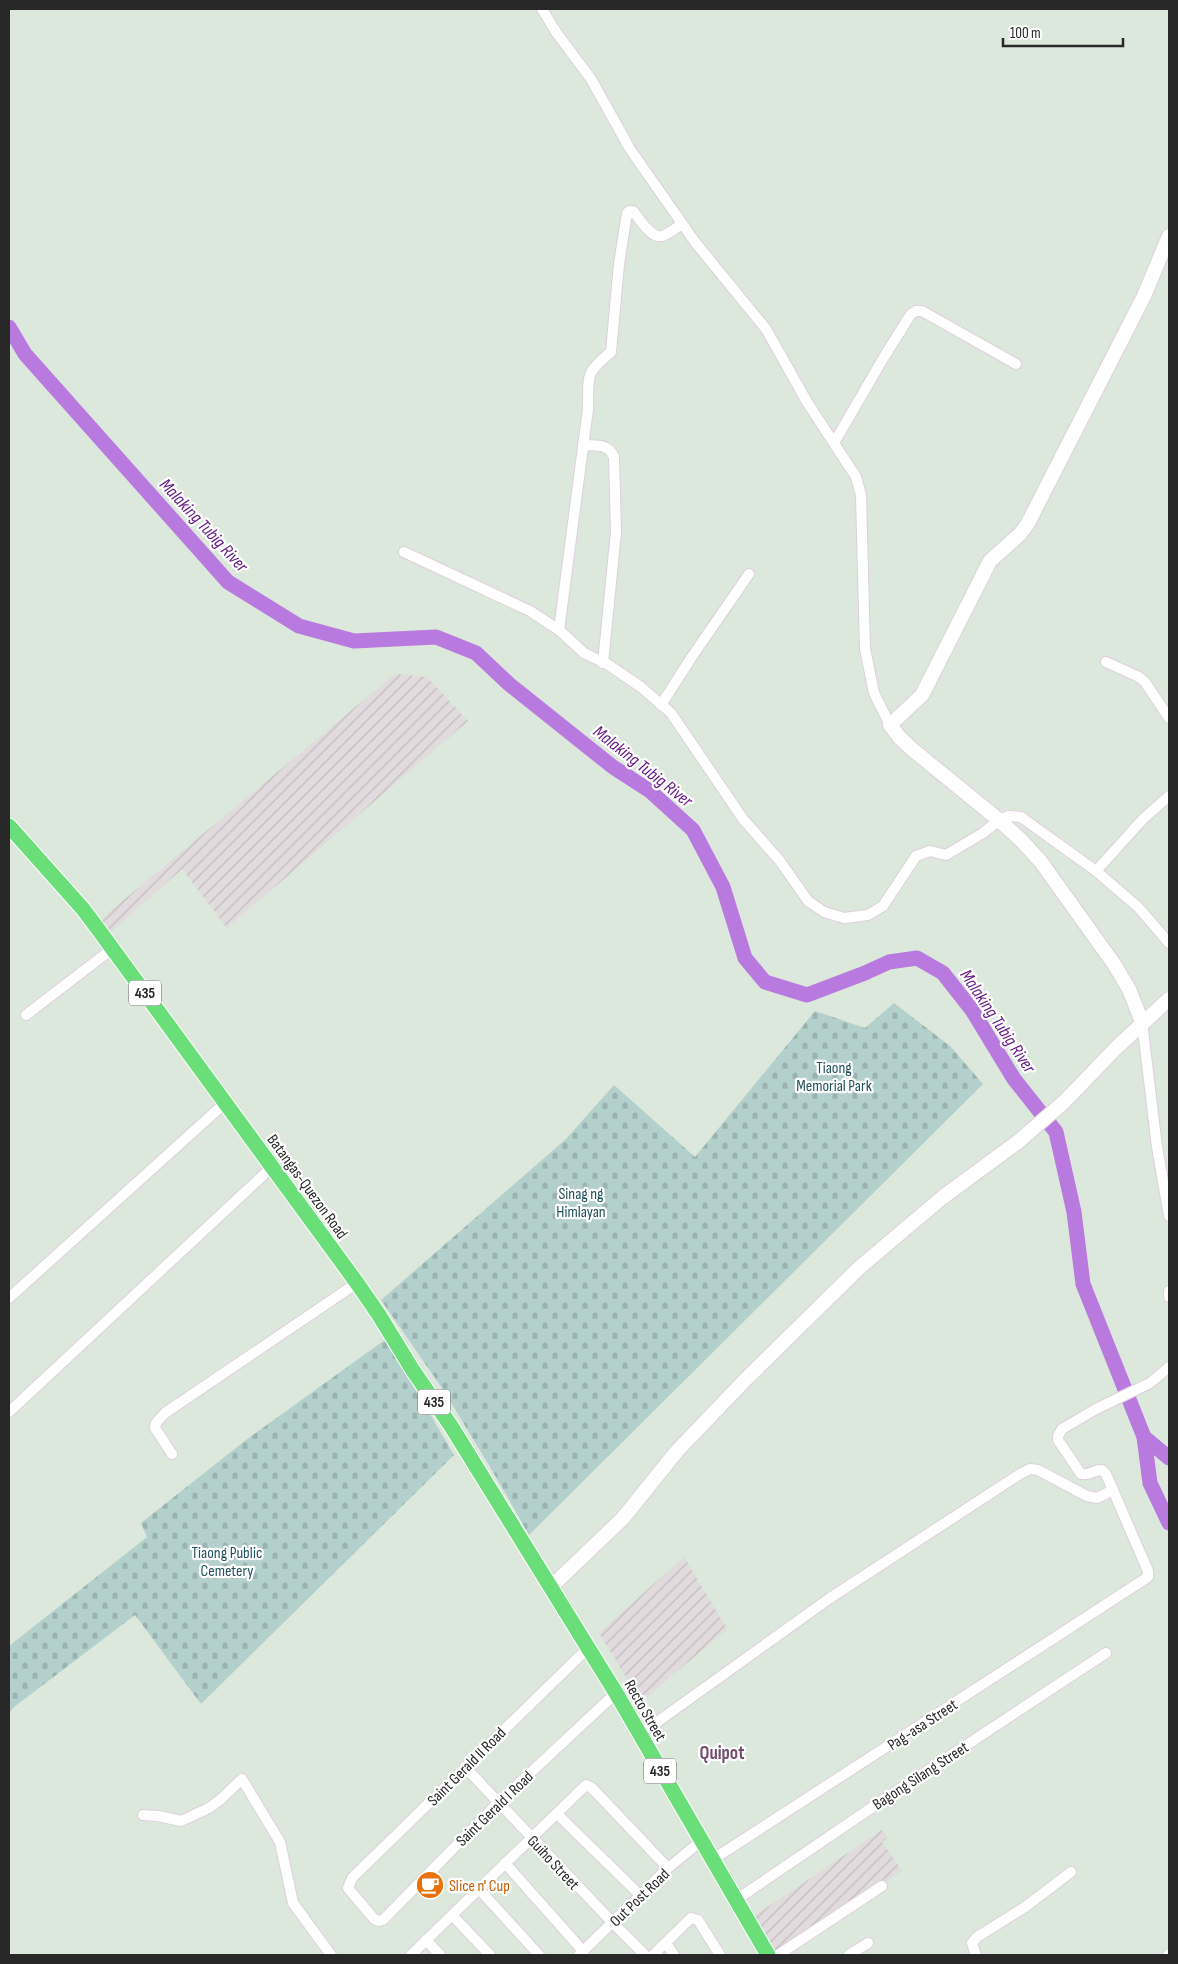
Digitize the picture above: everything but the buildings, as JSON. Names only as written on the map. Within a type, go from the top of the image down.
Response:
[{"type":"main road","name":"Batangas-Quezon Road","points":[[9,826],[83,909],[357,1283],[451,1426],[551,1587]]},
{"type":"main road","name":"Recto Street","points":[[551,1587],[616,1693],[768,1955]]},
{"type":"street","points":[[542,9],[556,32],[591,79],[630,149],[682,224],[766,329],[807,402],[856,477],[861,496],[865,649],[874,693],[890,725],[913,750],[1022,841],[1041,862],[1095,936],[1129,989],[1142,1022],[1157,1147],[1169,1216]]},
{"type":"street","points":[[559,630],[588,409],[589,375],[594,366],[611,352],[619,264],[627,214],[630,211],[633,212],[657,236],[663,236],[682,224]]},
{"type":"street","points":[[890,725],[922,695],[990,562],[1027,525],[1144,296],[1169,236]]},
{"type":"street","points":[[834,443],[888,350],[911,314],[916,310],[922,311],[1016,364]]},
{"type":"street","points":[[583,445],[606,446],[611,450],[614,457],[616,532],[603,663]]},
{"type":"street","points":[[404,552],[530,611],[559,630],[584,653],[641,687],[671,713],[743,819],[780,861],[808,901],[824,912],[844,918],[868,915],[883,906],[916,856],[930,851],[946,856],[983,834],[998,820],[1009,816],[1021,817],[1096,871],[1138,907],[1169,943]]},
{"type":"street","points":[[661,705],[690,658],[749,574]]},
{"type":"street","points":[[1106,662],[1139,676],[1169,718]]},
{"type":"street","points":[[1096,871],[1142,819],[1169,796]]},
{"type":"street","points":[[26,1015],[112,948]]},
{"type":"street","points":[[551,1587],[623,1518],[677,1451],[746,1379],[860,1267],[943,1197],[1019,1141],[1064,1102],[1142,1022],[1169,999]]},
{"type":"street","points":[[9,1298],[225,1103]]},
{"type":"street","points":[[9,1412],[272,1167]]},
{"type":"street","points":[[172,1454],[155,1428],[156,1423],[165,1413],[357,1283]]},
{"type":"street","points":[[1169,1291],[1169,1296]]},
{"type":"street","points":[[639,1735],[830,1598],[1020,1474],[1030,1469],[1038,1470],[1087,1496],[1097,1498],[1113,1490],[1102,1470],[1086,1475],[1078,1471],[1058,1440],[1058,1436],[1062,1429],[1150,1383],[1169,1367]]},
{"type":"street","name":"Pag-asa Street","points":[[712,1860],[1148,1577],[1148,1571],[1113,1490]]},
{"type":"street","name":"Saint Gerald II Road","points":[[374,1919],[348,1888],[352,1878],[588,1648]]},
{"type":"street","name":"Bagong Silang Street","points":[[736,1900],[869,1809],[1106,1653]]},
{"type":"street","name":"Saint Gerald I Road","points":[[374,1919],[383,1920],[499,1802],[616,1693]]},
{"type":"street","name":"Guiho Street","points":[[466,1766],[532,1838],[645,1955]]},
{"type":"street","points":[[143,1815],[181,1821],[209,1808],[242,1779],[280,1842],[293,1903],[331,1955]]},
{"type":"street","points":[[411,1955],[586,1785],[592,1788],[668,1868]]},
{"type":"street","points":[[557,1814],[640,1895]]},
{"type":"street","name":"Out Post Road","points":[[581,1953],[668,1868],[701,1841]]},
{"type":"street","points":[[506,1862],[581,1953]]},
{"type":"street","points":[[976,1955],[972,1943],[977,1937],[1025,1907],[1071,1872]]},
{"type":"street","points":[[778,1955],[882,1886]]},
{"type":"street","points":[[479,1889],[539,1955]]},
{"type":"street","points":[[452,1915],[490,1955]]},
{"type":"street","points":[[654,1955],[691,1918],[698,1920],[720,1955]]},
{"type":"street","points":[[426,1940],[440,1955]]},
{"type":"street","points":[[666,1943],[674,1955]]},
{"type":"street","points":[[849,1955],[868,1943]]},
{"type":"shaded area","points":[[395,674],[427,677],[468,721],[227,928],[182,869],[111,932],[101,919]]},
{"type":"shaded area","points":[[684,1557],[727,1629],[641,1702],[599,1633]]},
{"type":"shaded area","points":[[882,1830],[887,1838],[882,1842],[902,1871],[776,1954],[754,1916]]},
{"type":"green space","points":[[894,1003],[950,1046],[983,1084],[529,1535],[444,1391],[381,1300],[566,1139],[614,1085],[695,1157],[815,1011],[865,1028]]},
{"type":"green space","name":"Tiaong Public Cemetery","points":[[386,1339],[454,1455],[201,1704],[135,1615],[14,1707],[9,1713],[9,1646],[147,1537],[141,1523],[246,1440]]},
{"type":"waterway","name":"Malaking Tubig River","points":[[9,327],[25,354],[228,582],[299,626],[354,641],[436,637],[476,653],[509,684],[613,767],[650,791],[693,830],[723,887],[745,958],[765,982],[807,995],[889,962],[917,958],[943,973],[972,1010],[1014,1079],[1056,1132],[1074,1212],[1083,1284],[1144,1437],[1150,1483],[1169,1523]]},
{"type":"waterway","points":[[1144,1437],[1169,1458]]},
{"type":"place","name":"Slice n' Cup","points":[[430,1885]]},
{"type":"district","name":"Quipot","points":[[722,1752]]},
{"type":"park label","name":"Tiaong Memorial Park","points":[[834,1076]]},
{"type":"park label","name":"Sinag ng Himlayan","points":[[581,1202]]}]
